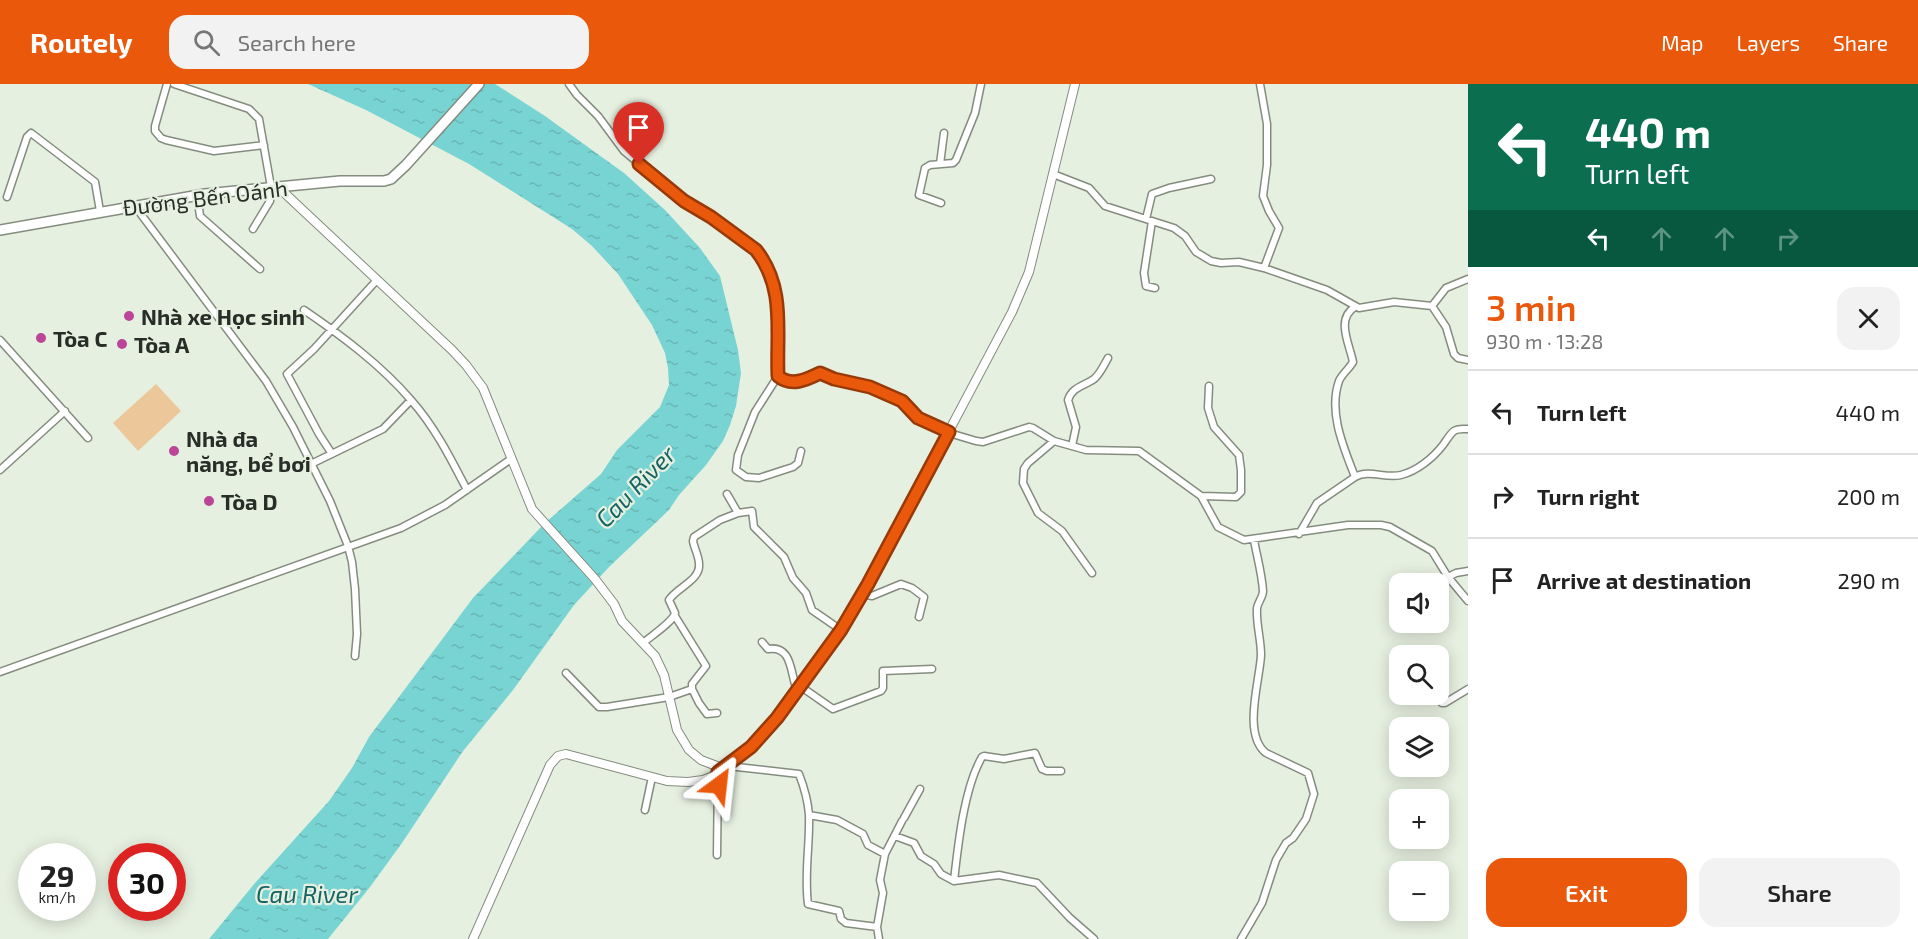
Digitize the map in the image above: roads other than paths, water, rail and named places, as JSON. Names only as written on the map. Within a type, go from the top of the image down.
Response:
[{"type":"main road","name":"Đường Bến Oánh","points":[[0,230],[205,194],[340,181],[384,181],[395,176],[406,165],[479,84]]},
{"type":"street","points":[[167,84],[155,126],[155,131],[161,138],[214,151],[264,145]]},
{"type":"street","points":[[174,84],[249,109],[259,119],[275,187],[444,343],[474,375],[483,388],[532,509],[595,579],[614,604],[620,618],[655,656],[661,666],[677,730],[689,750],[701,760],[723,768],[799,774],[809,815],[806,877],[808,904],[839,911],[841,920],[846,923],[877,927]]},
{"type":"street","points":[[569,84],[577,96],[598,116],[624,151],[684,201],[711,217],[761,256],[771,279],[778,306],[778,376],[755,412],[738,455],[736,470],[746,477],[759,478],[793,467],[798,463],[801,451]]},
{"type":"street","points":[[941,203],[921,196],[919,193],[925,168],[930,165],[953,163],[956,160],[975,113],[981,84]]},
{"type":"street","points":[[473,939],[550,765],[558,756],[566,754],[652,777],[688,782],[711,777],[751,747],[777,718],[841,630],[1012,312],[1026,279],[1076,84]]},
{"type":"street","points":[[1260,84],[1267,124],[1267,165],[1263,196],[1279,232],[1264,268]]},
{"type":"street","points":[[7,197],[27,137],[31,133],[95,182],[100,211]]},
{"type":"street","points":[[940,164],[944,133]]},
{"type":"street","points":[[1053,174],[1089,188],[1105,206],[1181,232],[1196,252],[1211,261],[1243,263],[1264,268],[1327,290],[1359,309],[1394,302],[1432,306]]},
{"type":"street","points":[[1155,288],[1146,286],[1144,273],[1152,194],[1211,179]]},
{"type":"street","points":[[253,229],[270,201],[275,187]]},
{"type":"street","points":[[205,194],[198,209],[200,216],[260,269]]},
{"type":"street","points":[[134,205],[266,381],[293,427],[330,501],[348,546],[356,589],[355,656]]},
{"type":"street","points":[[1432,306],[1446,288],[1468,279]]},
{"type":"street","points":[[332,454],[287,374],[376,281]]},
{"type":"street","points":[[1432,306],[1446,327],[1454,354],[1458,358],[1468,360]]},
{"type":"street","points":[[1355,307],[1350,311],[1345,323],[1345,334],[1353,362],[1340,380],[1337,406],[1339,429],[1355,477]]},
{"type":"street","points":[[304,310],[364,355],[411,400],[440,439],[468,490]]},
{"type":"street","points":[[0,340],[88,438]]},
{"type":"street","points":[[1072,446],[1076,428],[1068,400],[1069,395],[1097,376],[1108,358]]},
{"type":"street","points":[[778,376],[784,381],[791,382],[803,381],[820,373],[834,379],[870,387],[902,401],[918,418],[976,441],[983,442],[1029,427],[1054,441],[1072,446],[1097,451],[1139,451],[1201,496],[1218,527],[1240,539],[1254,540],[1348,525],[1381,525],[1390,527],[1432,551],[1446,573]]},
{"type":"street","points":[[1201,496],[1236,497],[1241,492],[1239,455],[1221,436],[1210,416],[1209,386]]},
{"type":"street","points":[[311,464],[382,429],[411,400]]},
{"type":"street","points":[[0,470],[65,411]]},
{"type":"street","points":[[1299,534],[1317,503],[1355,477],[1362,474],[1402,475],[1421,465],[1439,450],[1454,431],[1468,429]]},
{"type":"street","points":[[1054,441],[1028,463],[1023,475],[1023,483],[1038,513],[1062,531],[1092,573]]},
{"type":"street","points":[[0,672],[401,528],[445,506],[511,459]]},
{"type":"street","points":[[727,494],[738,513]]},
{"type":"street","points":[[717,712],[707,714],[692,689],[692,684],[706,666],[675,616],[669,600],[676,590],[694,576],[699,568],[694,537],[720,520],[738,513],[752,511],[754,527],[784,557],[793,578],[806,593],[812,610],[841,630]]},
{"type":"street","points":[[1241,939],[1262,903],[1276,860],[1286,843],[1293,838],[1306,819],[1314,794],[1308,773],[1266,753],[1257,739],[1253,703],[1261,653],[1257,608],[1263,591],[1254,540]]},
{"type":"street","points":[[1449,576],[1468,571]]},
{"type":"street","points":[[1449,578],[1468,601]]},
{"type":"street","points":[[862,594],[872,596],[892,586],[907,585],[924,597],[919,617]]},
{"type":"street","points":[[643,643],[675,616]]},
{"type":"street","points":[[762,642],[768,649],[780,648],[786,655],[799,688],[833,709],[881,691],[883,671],[932,669]]},
{"type":"street","points":[[566,673],[599,707],[669,697],[692,689]]},
{"type":"street","points":[[1449,701],[1468,689]]},
{"type":"street","points":[[954,881],[963,816],[982,757],[1005,759],[1035,753],[1042,769],[1061,771]]},
{"type":"street","points":[[717,855],[723,768]]},
{"type":"street","points":[[645,810],[652,777]]},
{"type":"street","points":[[879,939],[877,927],[883,893],[880,880],[885,854],[920,789]]},
{"type":"street","points":[[809,815],[837,820],[863,834],[868,845],[885,854]]},
{"type":"street","points":[[895,836],[915,843],[921,856],[934,864],[941,874],[954,881],[999,875],[1037,884],[1094,939]]},
{"type":"water","name":"Cau River","points":[[308,84],[495,84],[545,116],[624,173],[665,210],[700,248],[720,276],[738,350],[741,373],[736,406],[730,425],[723,441],[706,465],[679,495],[669,510],[609,567],[574,605],[513,690],[463,751],[370,887],[328,939],[209,939],[255,883],[329,801],[352,768],[369,737],[473,598],[545,523],[601,474],[617,450],[660,407],[669,385],[665,353],[652,325],[618,274],[592,246],[572,229],[469,164],[366,110]]},
{"type":"place","name":"Nhà xe Học sinh","points":[[129,316]]},
{"type":"place","name":"Tòa C","points":[[41,338]]},
{"type":"place","name":"Tòa A","points":[[122,344]]},
{"type":"place","name":"Nhà đa năng, bể bơi","points":[[174,451]]},
{"type":"place","name":"Tòa D","points":[[209,501]]}]
